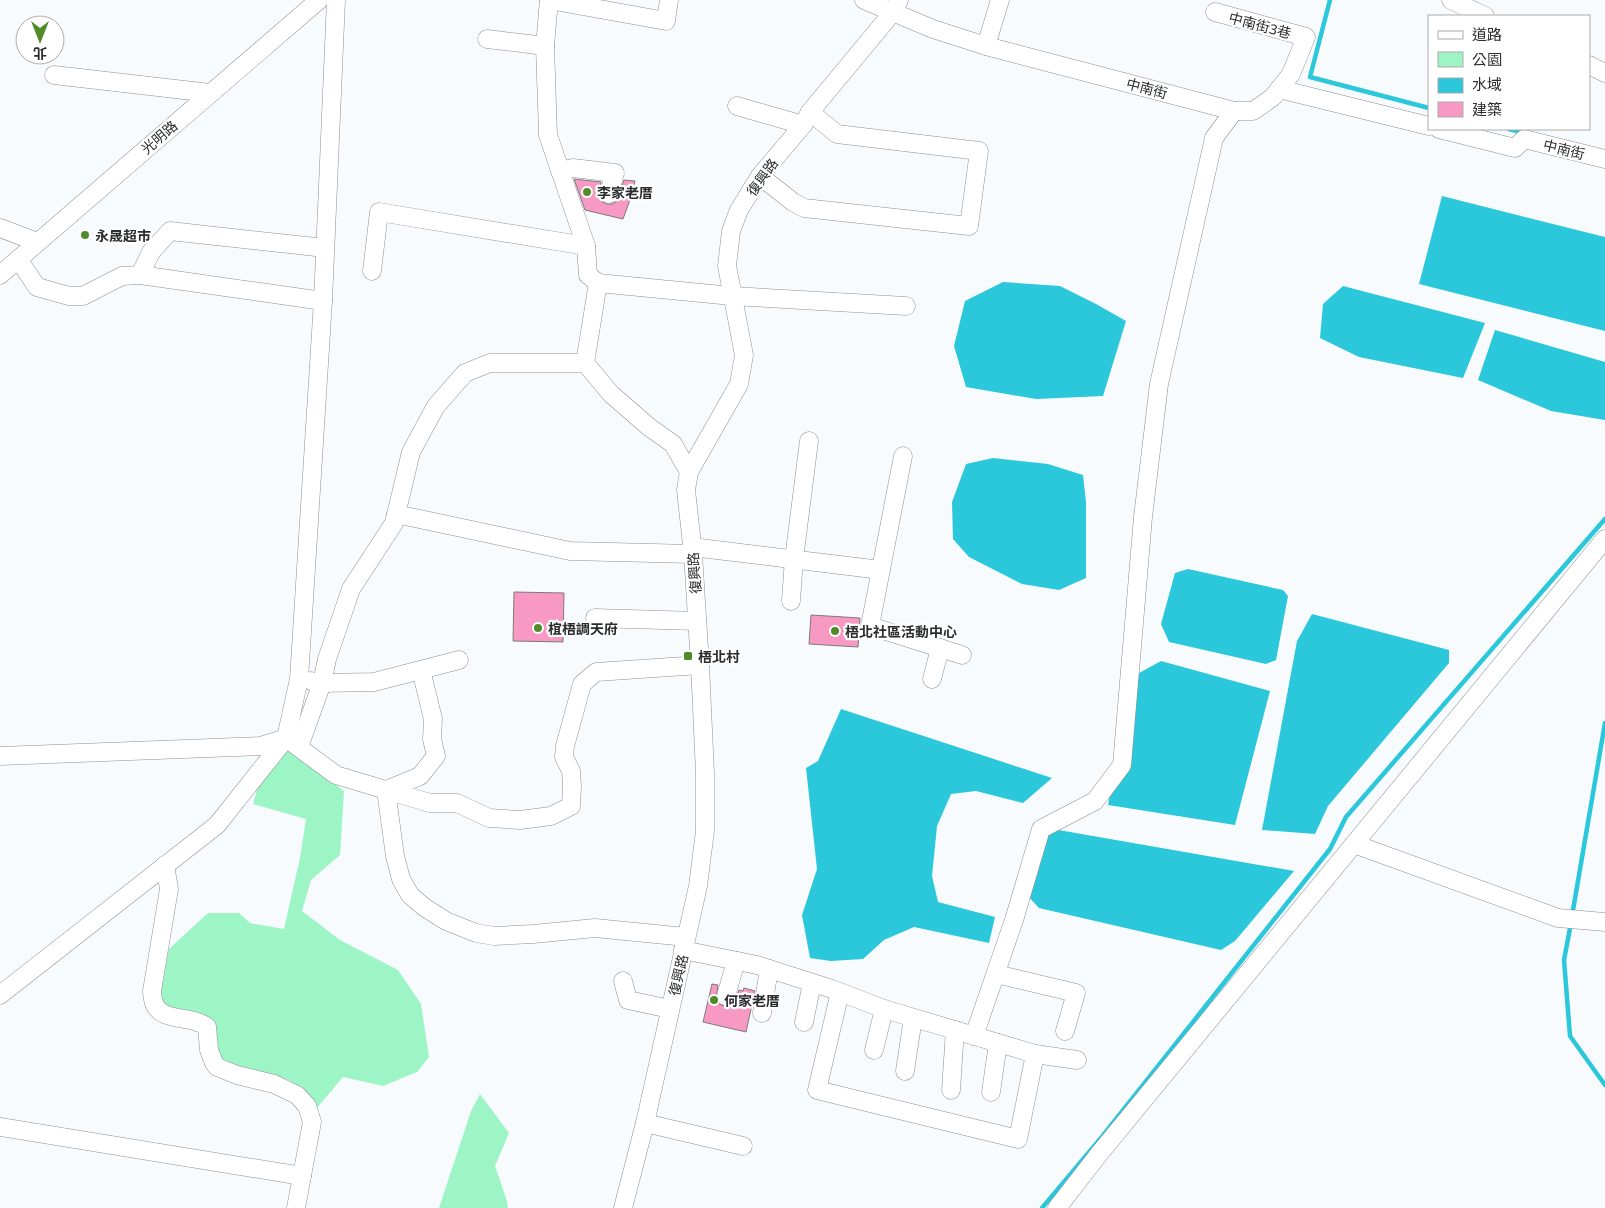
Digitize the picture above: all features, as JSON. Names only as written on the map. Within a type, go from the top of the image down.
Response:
[{"type":"street","name":"光明路","points":[[0,275],[320,0]]},
{"type":"street","points":[[293,742],[299,679],[325,248],[335,187],[336,0]]},
{"type":"street","points":[[669,0],[666,21],[549,0],[545,46],[548,135],[586,246],[588,275],[598,283],[732,296],[906,306]]},
{"type":"street","name":"中南街","points":[[864,0],[896,6],[933,29],[986,46],[1234,111],[1253,111],[1273,97],[1279,89]]},
{"type":"street","points":[[986,46],[1000,0]]},
{"type":"street","points":[[1451,0],[1483,15]]},
{"type":"street","name":"復興路","points":[[623,1208],[645,1123],[698,886],[705,831],[705,773],[700,665],[693,550],[686,490],[689,472],[739,384],[744,355],[727,266],[731,231],[739,210],[760,176],[896,6]]},
{"type":"street","name":"中南街3巷","points":[[1215,12],[1306,37],[1291,74],[1279,89]]},
{"type":"street","points":[[487,39],[545,46]]},
{"type":"street","points":[[1590,65],[1605,72]]},
{"type":"street","points":[[54,75],[210,93]]},
{"type":"street","points":[[1279,89],[1428,126]]},
{"type":"street","points":[[737,106],[806,118],[837,134],[979,151],[969,226],[804,208],[793,202],[760,176]]},
{"type":"street","points":[[974,1036],[1014,920],[1041,829],[1095,801],[1122,765],[1143,517],[1159,384],[1214,138],[1234,111]]},
{"type":"street","name":"中南街","points":[[1442,130],[1515,148],[1524,139],[1605,159]]},
{"type":"street","points":[[560,170],[574,168],[615,173],[609,194]]},
{"type":"street","points":[[372,271],[379,212],[586,246]]},
{"type":"street","points":[[0,228],[37,242]]},
{"type":"street","points":[[140,275],[151,252],[170,231],[325,248]]},
{"type":"street","points":[[18,259],[37,287],[69,296],[83,296],[122,276],[140,275],[323,301]]},
{"type":"street","points":[[598,283],[585,363],[611,394],[673,444],[689,472]]},
{"type":"street","points":[[0,995],[217,825],[293,742],[322,683],[327,659],[351,588],[394,524],[411,452],[436,406],[465,373],[490,363],[585,363]]},
{"type":"street","points":[[790,601],[810,441]]},
{"type":"street","points":[[903,456],[870,626],[962,655]]},
{"type":"street","points":[[396,514],[570,551],[693,550],[794,559],[881,570]]},
{"type":"street","points":[[1057,1208],[1099,1154],[1605,539]]},
{"type":"street","points":[[595,618],[697,621]]},
{"type":"street","points":[[932,679],[940,648]]},
{"type":"street","points":[[299,679],[322,683],[374,682],[459,660]]},
{"type":"street","points":[[0,756],[260,746],[293,742],[336,775],[430,803],[458,803],[489,818],[520,820],[551,816],[571,806],[571,771],[564,757],[565,746],[582,684],[596,672],[700,665]]},
{"type":"street","points":[[386,790],[420,776],[436,756],[432,739],[433,719],[421,670]]},
{"type":"street","points":[[386,790],[401,879],[410,895],[424,908],[446,921],[476,933],[494,936],[595,928],[685,944],[736,961],[812,982],[884,1010],[1035,1054],[1077,1060]]},
{"type":"street","points":[[1354,844],[1558,918],[1605,922]]},
{"type":"street","points":[[165,865],[169,889],[152,991],[152,1001],[162,1013],[175,1018],[201,1022],[206,1027],[209,1050],[217,1067],[237,1075],[274,1084],[297,1095],[307,1106],[312,1122],[296,1208]]},
{"type":"street","points":[[726,996],[736,961]]},
{"type":"street","points":[[762,1013],[769,969]]},
{"type":"street","points":[[996,974],[1076,993],[1065,1031]]},
{"type":"street","points":[[623,981],[628,1000],[670,1008]]},
{"type":"street","points":[[804,1022],[812,982]]},
{"type":"street","points":[[840,992],[817,1090],[1018,1139],[1035,1054]]},
{"type":"street","points":[[874,1050],[884,1010]]},
{"type":"street","points":[[905,1071],[913,1018]]},
{"type":"street","points":[[950,1090],[955,1030]]},
{"type":"street","points":[[991,1092],[998,1043]]},
{"type":"street","points":[[645,1123],[743,1146]]},
{"type":"street","points":[[0,1127],[302,1176]]},
{"type":"green space","points":[[288,748],[302,756],[344,791],[340,855],[311,880],[302,911],[340,940],[398,970],[421,1004],[429,1057],[417,1072],[383,1086],[343,1077],[316,1109],[289,1080],[232,1069],[220,1062],[213,1020],[163,1011],[158,1001],[169,949],[208,913],[239,913],[250,923],[284,929],[300,858],[306,819],[253,804],[258,786]]},
{"type":"green space","points":[[480,1094],[509,1133],[495,1166],[508,1208],[439,1208],[471,1111]]},
{"type":"water","points":[[1442,196],[1605,237],[1605,331],[1419,284]]},
{"type":"water","points":[[1003,282],[1060,286],[1126,321],[1103,396],[1036,399],[966,387],[954,346],[965,301]]},
{"type":"water","points":[[1343,286],[1485,323],[1463,378],[1359,357],[1320,338],[1323,304]]},
{"type":"water","points":[[1495,330],[1605,362],[1605,420],[1551,411],[1478,380]]},
{"type":"water","points":[[993,458],[1048,464],[1083,475],[1086,502],[1086,578],[1059,590],[1022,584],[969,557],[953,539],[952,502],[966,464]]},
{"type":"water","points":[[1188,569],[1283,590],[1288,596],[1276,660],[1266,664],[1169,642],[1161,624],[1175,573]]},
{"type":"water","points":[[1312,614],[1449,650],[1449,663],[1328,806],[1315,834],[1262,830],[1297,641]]},
{"type":"water","points":[[1161,661],[1270,691],[1235,825],[1108,805],[1113,778],[1132,762],[1130,678]]},
{"type":"water","points":[[841,709],[1052,778],[1023,803],[976,791],[951,794],[937,826],[932,876],[938,902],[995,917],[989,943],[914,927],[884,940],[863,959],[831,961],[810,958],[802,915],[817,869],[806,768],[818,761]]},
{"type":"water","points":[[1047,828],[1294,871],[1235,941],[1221,950],[1039,908],[1026,894]]},
{"type":"building","name":"李家老厝","points":[[574,179],[601,182],[599,196],[601,201],[607,204],[617,201],[624,180],[635,181],[623,219],[585,210]]},
{"type":"building","name":"椬梧調天府","points":[[514,592],[564,593],[563,642],[513,641]]},
{"type":"building","name":"梧北社區活動中心","points":[[811,615],[860,618],[858,647],[809,644]]},
{"type":"building","name":"何家老厝","points":[[712,984],[718,985],[716,999],[719,1004],[724,1006],[734,1003],[739,990],[743,991],[744,988],[755,991],[746,1032],[703,1022]]},
{"type":"waterway","points":[[1330,0],[1310,77],[1428,108]]},
{"type":"waterway","points":[[1513,130],[1524,133]]},
{"type":"waterway","points":[[1042,1208],[1101,1138],[1330,849],[1346,817],[1605,519]]},
{"type":"waterway","points":[[1572,916],[1605,723]]},
{"type":"waterway","points":[[1571,923],[1564,960],[1570,1036],[1605,1085]]},
{"type":"place","name":"李家老厝","points":[[587,192]]},
{"type":"place","name":"永晟超市","points":[[85,235]]},
{"type":"place","name":"椬梧調天府","points":[[538,628]]},
{"type":"place","name":"梧北社區活動中心","points":[[835,631]]},
{"type":"place","name":"梧北村","points":[[688,656]]},
{"type":"place","name":"何家老厝","points":[[714,1000]]}]
